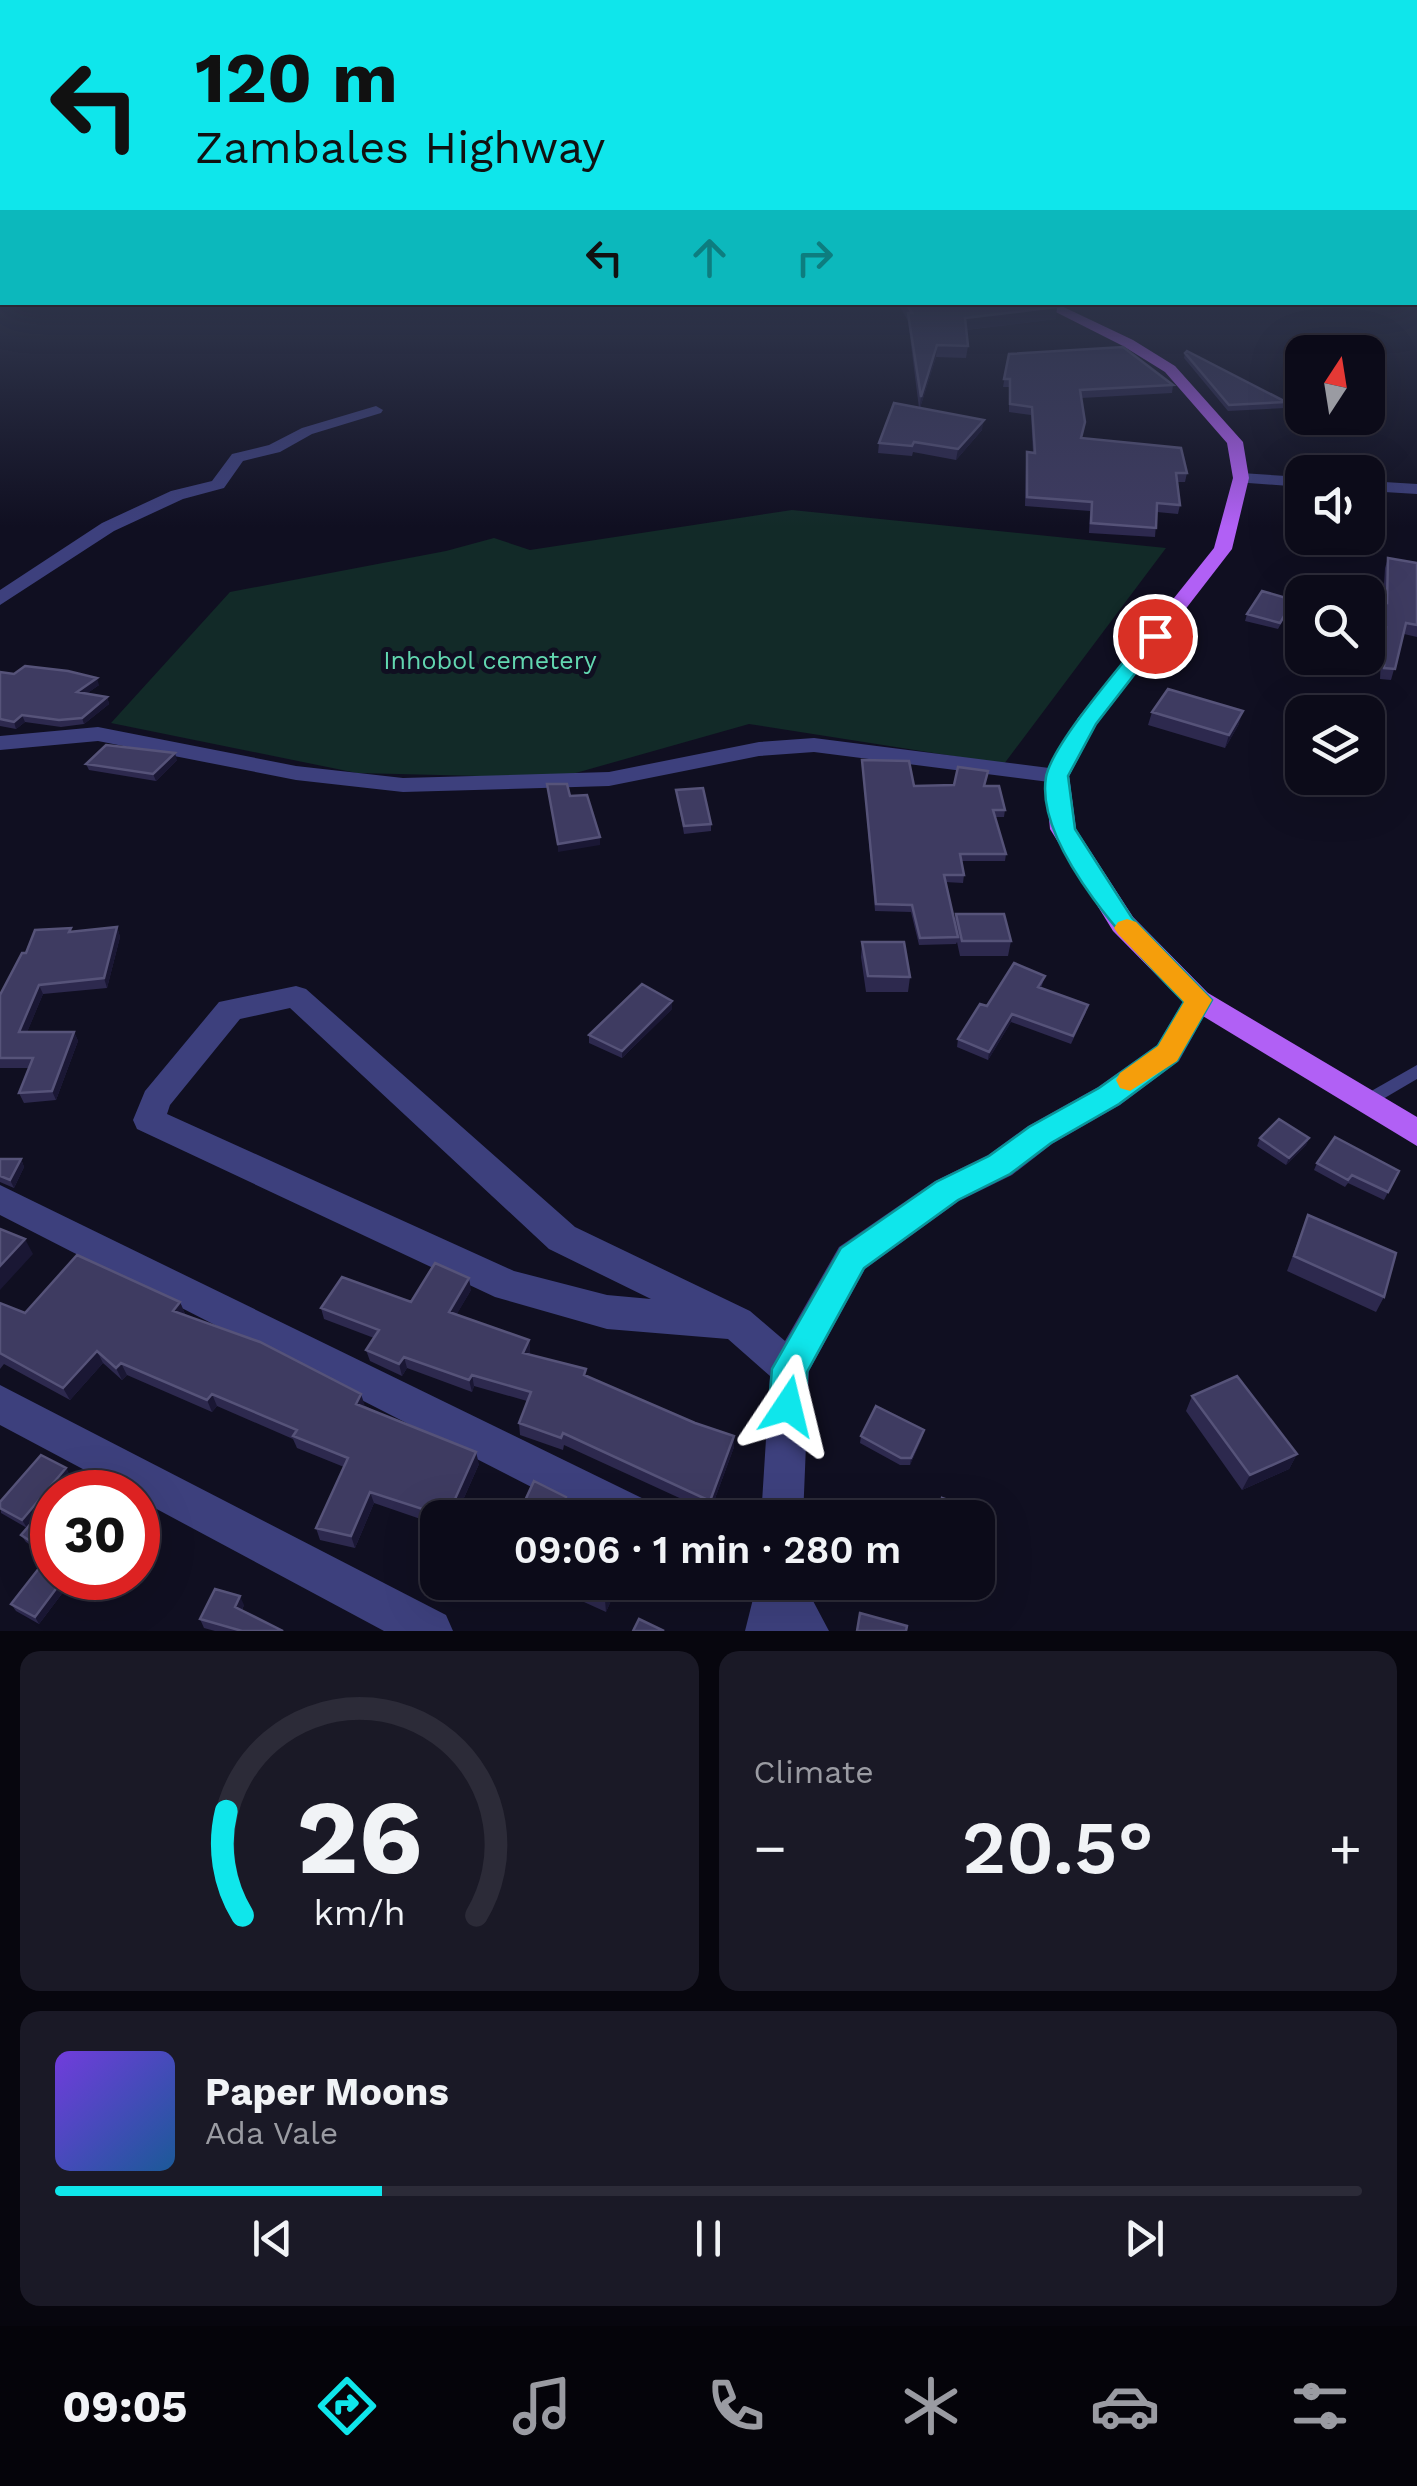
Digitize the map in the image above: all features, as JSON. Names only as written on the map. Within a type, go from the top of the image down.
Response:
[{"type":"main road","points":[[1175,374],[1235,442],[1241,478],[1224,549],[1086,723],[1057,776],[1063,829],[1123,924],[1198,1000],[1363,1104],[1417,1133]]},
{"type":"street","points":[[0,599],[108,527],[177,496],[218,484],[238,457],[274,449],[307,431],[376,410]]},
{"type":"street","points":[[1241,478],[1285,481]]},
{"type":"street","points":[[1385,487],[1417,489]]},
{"type":"street","points":[[2,742],[98,734],[296,773],[403,784],[610,779],[759,749],[814,745],[1057,776]]},
{"type":"street","points":[[738,1324],[607,1312],[508,1286],[149,1120],[156,1100],[230,1010],[296,996],[562,1238],[738,1324],[790,1369]]},
{"type":"street","points":[[783,1500],[790,1369],[852,1258],[947,1191],[1000,1165],[1040,1135],[1109,1096],[1168,1053],[1198,1000]]},
{"type":"street","points":[[0,1199],[602,1500]]},
{"type":"street","points":[[0,1404],[430,1631]]},
{"type":"street","points":[[768,1631],[772,1600]]},
{"type":"street","points":[[785,1600],[806,1631]]},
{"type":"lane","points":[[1363,1104],[1417,1071]]},
{"type":"green space","name":"Inhobol cemetery","points":[[792,510],[1166,548],[1004,764],[749,724],[558,778],[357,773],[111,723],[230,592],[446,551],[494,538],[530,550]]},
{"type":"building","points":[[917,374],[928,374],[921,397]]},
{"type":"building","points":[[1005,374],[1159,374],[1173,385],[1080,390],[1085,422],[1081,438],[1181,448],[1187,473],[1176,473],[1180,505],[1157,503],[1156,528],[1091,523],[1092,502],[1027,497],[1027,452],[1035,453],[1032,407],[1010,404],[1010,379],[1004,379]]},
{"type":"building","points":[[1203,374],[1232,374],[1285,402],[1229,405]]},
{"type":"building","points":[[894,403],[984,420],[958,449],[914,442],[912,446],[879,443]]},
{"type":"building","points":[[1388,558],[1417,563],[1417,625],[1406,623],[1395,669],[1385,668]]},
{"type":"building","points":[[1262,591],[1285,598],[1285,614],[1280,623],[1247,614]]},
{"type":"building","points":[[25,666],[97,678],[77,692],[107,697],[82,718],[59,720],[22,715],[14,722],[0,719],[0,672],[14,674]]},
{"type":"building","points":[[1168,689],[1243,711],[1229,735],[1152,712]]},
{"type":"building","points":[[106,745],[175,753],[153,774],[86,764]]},
{"type":"building","points":[[862,760],[909,761],[914,786],[954,785],[958,767],[988,771],[984,786],[999,786],[1005,810],[993,810],[1006,854],[960,854],[964,875],[944,875],[958,937],[920,938],[912,905],[876,904]]},
{"type":"building","points":[[547,784],[567,784],[570,796],[587,795],[600,837],[558,844]]},
{"type":"building","points":[[703,788],[711,824],[684,826],[676,790]]},
{"type":"building","points":[[956,914],[1004,914],[1011,941],[962,941]]},
{"type":"building","points":[[117,927],[104,978],[39,985],[19,1032],[74,1032],[52,1091],[19,1093],[33,1058],[0,1058],[0,995],[35,930],[71,928],[69,932]]},
{"type":"building","points":[[862,942],[904,942],[910,977],[868,976]]},
{"type":"building","points":[[1014,963],[1045,976],[1038,987],[1088,1005],[1073,1036],[1012,1014],[989,1052],[958,1039],[980,1004],[987,1006]]},
{"type":"building","points":[[642,984],[672,1001],[622,1051],[589,1035]]},
{"type":"building","points":[[1279,1119],[1309,1138],[1289,1158],[1260,1138]]},
{"type":"building","points":[[1335,1137],[1399,1171],[1388,1192],[1352,1175],[1348,1180],[1317,1163]]},
{"type":"building","points":[[0,1159],[21,1159],[10,1180],[0,1176]]},
{"type":"building","points":[[1308,1215],[1396,1253],[1384,1297],[1294,1256]]},
{"type":"building","points":[[0,1229],[25,1239],[0,1266]]},
{"type":"building","points":[[77,1255],[180,1302],[173,1311],[260,1342],[361,1394],[356,1404],[476,1452],[455,1500],[420,1500],[420,1508],[370,1492],[351,1536],[316,1528],[348,1458],[293,1436],[297,1430],[212,1394],[207,1400],[121,1363],[116,1368],[97,1351],[63,1388],[0,1353],[0,1303],[25,1313]]},
{"type":"building","points":[[435,1263],[469,1278],[449,1312],[529,1340],[523,1353],[586,1369],[584,1375],[734,1436],[710,1500],[563,1433],[561,1438],[519,1423],[531,1392],[472,1375],[469,1380],[404,1357],[399,1364],[366,1350],[379,1330],[321,1308],[342,1277],[411,1302]]},
{"type":"building","points":[[1237,1376],[1297,1454],[1250,1475],[1192,1396]]},
{"type":"building","points":[[876,1406],[924,1430],[911,1458],[901,1458],[861,1436]]},
{"type":"building","points":[[41,1455],[66,1468],[30,1470],[30,1511],[22,1520],[0,1508],[0,1502]]},
{"type":"building","points":[[534,1481],[566,1497],[565,1500],[525,1500]]},
{"type":"building","points":[[30,1525],[30,1541],[21,1535]]},
{"type":"building","points":[[30,1580],[30,1600],[48,1600],[35,1617],[11,1604]]},
{"type":"building","points":[[215,1589],[240,1596],[235,1607],[283,1631],[242,1631],[200,1619]]},
{"type":"building","points":[[860,1613],[907,1626],[906,1631],[857,1631]]},
{"type":"building","points":[[639,1619],[664,1631],[633,1631]]},
{"type":"slow traffic","points":[[1127,928],[1198,1000],[1168,1053],[1130,1080]]},
{"type":"route","points":[[788,1406],[790,1369],[852,1258],[947,1191],[1000,1165],[1040,1135],[1109,1096],[1168,1053],[1198,1000],[1123,924],[1063,829],[1057,776],[1086,723],[1155,636]]}]
